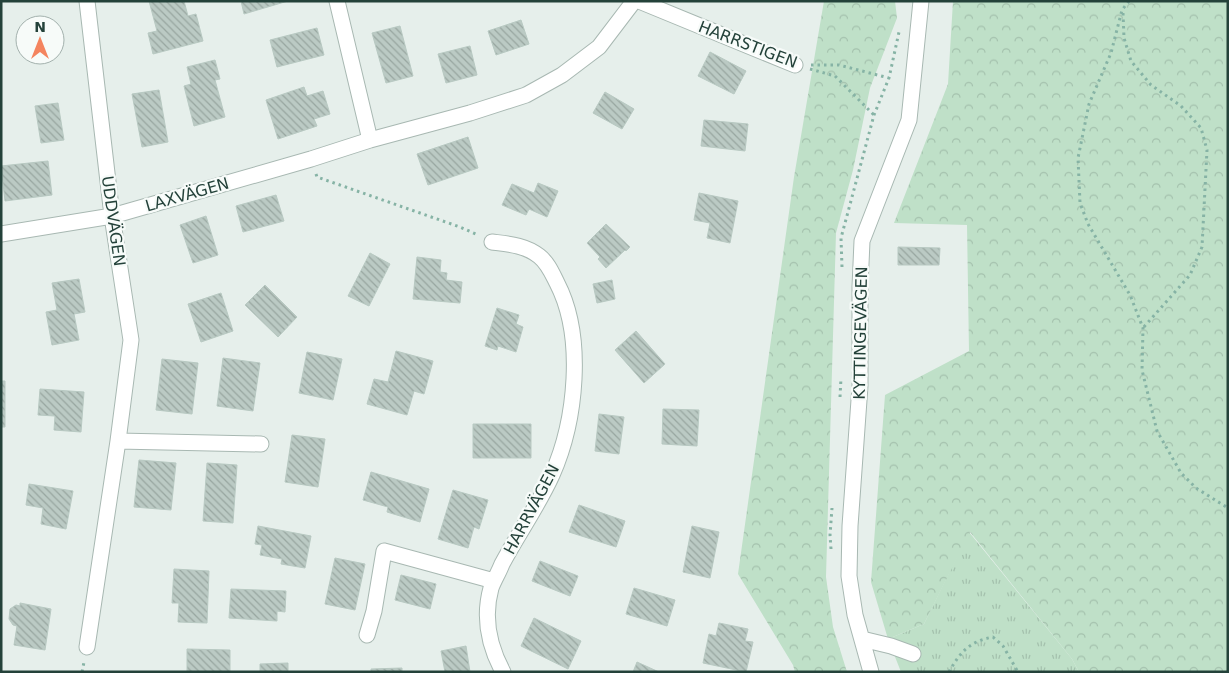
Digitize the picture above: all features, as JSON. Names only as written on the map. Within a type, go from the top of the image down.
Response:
[{"type":"street","name":"UDDVÄGEN","points":[[87,1],[112,216],[131,340],[87,647]]},
{"type":"street","points":[[337,1],[370,140]]},
{"type":"street","name":"LAXVÄGEN","points":[[1,234],[112,216],[311,159],[370,140],[470,113],[526,95],[562,75],[599,47],[634,1]]},
{"type":"street","name":"HARRSTIGEN","points":[[639,1],[795,65]]},
{"type":"street","name":"KYTTINGEVÄGEN","points":[[871,672],[855,615],[849,576],[850,526],[860,386],[862,241],[909,120],[921,1]]},
{"type":"street","name":"HARRVÄGEN","points":[[492,242],[522,247],[538,255],[548,266],[563,295],[570,316],[574,349],[574,386],[564,440],[552,475],[491,588],[487,613],[493,654],[503,672]]},
{"type":"street","points":[[118,441],[262,444]]},
{"type":"street","points":[[367,635],[374,611],[384,551],[494,580]]},
{"type":"street","points":[[862,639],[913,654]]},
{"type":"path","points":[[1129,1],[1122,10],[1111,53],[1089,104],[1078,158],[1080,203],[1088,224],[1130,295],[1143,328],[1142,370],[1157,431],[1181,473],[1196,488],[1228,508]]},
{"type":"path","points":[[1122,10],[1124,38],[1131,61],[1151,84],[1182,106],[1201,128],[1207,150],[1202,247],[1190,275],[1143,328]]},
{"type":"path","name":"HARRSTIGEN","points":[[795,65],[839,65],[889,78]]},
{"type":"path","points":[[795,65],[835,76],[874,115]]},
{"type":"path","points":[[311,159],[317,177],[460,227],[492,242]]},
{"type":"path","points":[[949,672],[958,657],[973,643],[993,637],[1003,646],[1018,672]]},
{"type":"green space","points":[[824,1],[895,1],[897,18],[870,88],[853,170],[836,233],[826,577],[833,627],[847,672],[795,672],[793,665],[738,574],[794,177]]},
{"type":"green space","points":[[953,1],[1228,1],[1228,672],[1079,672],[1072,659],[970,532],[924,624],[888,639],[871,582],[885,395],[969,351],[967,225],[894,223],[948,84]]},
{"type":"green space","points":[[969,532],[1072,659],[1079,672],[901,672],[888,639],[924,624]]},
{"type":"building","points":[[149,1],[184,1],[188,16],[196,14],[203,41],[153,54],[148,33],[157,31]]},
{"type":"building","points":[[241,1],[288,1],[244,14]]},
{"type":"building","points":[[521,20],[529,44],[496,55],[488,31]]},
{"type":"building","points":[[400,26],[413,76],[386,83],[372,33]]},
{"type":"building","points":[[317,28],[324,55],[277,67],[270,40]]},
{"type":"building","points":[[470,46],[477,75],[446,83],[438,54]]},
{"type":"building","points":[[710,52],[746,71],[734,94],[698,76]]},
{"type":"building","points":[[215,60],[220,79],[215,80],[225,117],[194,126],[184,86],[191,84],[187,67]]},
{"type":"building","points":[[304,87],[307,96],[323,91],[330,114],[314,119],[317,126],[278,139],[266,100]]},
{"type":"building","points":[[159,90],[168,142],[142,147],[132,94]]},
{"type":"building","points":[[605,92],[634,109],[622,129],[593,113]]},
{"type":"building","points":[[58,103],[64,140],[41,143],[35,106]]},
{"type":"building","points":[[704,120],[748,124],[745,151],[701,146]]},
{"type":"building","points":[[468,137],[478,168],[428,185],[417,154]]},
{"type":"building","points":[[48,161],[52,195],[5,201],[1,166]]},
{"type":"building","points":[[538,183],[558,191],[547,217],[529,209],[526,215],[502,205],[512,184],[534,193]]},
{"type":"building","points":[[699,193],[738,201],[730,243],[707,238],[710,223],[694,220]]},
{"type":"building","points":[[276,195],[284,221],[243,232],[236,206]]},
{"type":"building","points":[[206,216],[218,255],[193,263],[180,225]]},
{"type":"building","points":[[606,224],[630,247],[606,268],[598,259],[600,257],[587,243]]},
{"type":"building","points":[[898,247],[940,248],[939,265],[898,265]]},
{"type":"building","points":[[370,253],[390,264],[369,306],[348,296]]},
{"type":"building","points":[[417,257],[441,260],[440,272],[447,273],[446,280],[462,282],[460,303],[413,299]]},
{"type":"building","points":[[79,279],[85,312],[74,314],[79,340],[52,345],[46,312],[57,310],[52,283]]},
{"type":"building","points":[[612,280],[615,299],[597,303],[593,284]]},
{"type":"building","points":[[265,285],[297,317],[278,337],[245,305]]},
{"type":"building","points":[[221,293],[233,331],[201,342],[188,304]]},
{"type":"building","points":[[497,308],[519,315],[516,324],[523,327],[516,352],[498,346],[497,350],[485,346]]},
{"type":"building","points":[[636,331],[665,364],[644,383],[615,350]]},
{"type":"building","points":[[396,351],[433,361],[424,394],[414,391],[407,415],[367,404],[374,379],[388,382]]},
{"type":"building","points":[[307,352],[342,359],[333,400],[299,393]]},
{"type":"building","points":[[223,358],[260,363],[253,411],[217,406]]},
{"type":"building","points":[[162,359],[198,363],[192,414],[156,410]]},
{"type":"building","points":[[1,381],[5,381],[5,427],[1,427]]},
{"type":"building","points":[[40,389],[84,392],[81,432],[54,430],[55,416],[38,415]]},
{"type":"building","points":[[663,409],[699,410],[697,446],[662,444]]},
{"type":"building","points":[[599,414],[624,417],[619,454],[595,451]]},
{"type":"building","points":[[473,424],[531,424],[531,458],[473,458]]},
{"type":"building","points":[[292,435],[325,439],[318,487],[285,482]]},
{"type":"building","points":[[139,460],[176,463],[171,510],[134,507]]},
{"type":"building","points":[[207,463],[237,465],[233,523],[203,521]]},
{"type":"building","points":[[371,472],[429,489],[420,522],[387,512],[388,507],[363,500]]},
{"type":"building","points":[[29,484],[73,491],[66,529],[41,524],[43,508],[26,505]]},
{"type":"building","points":[[453,490],[488,500],[479,529],[474,527],[468,548],[438,539]]},
{"type":"building","points":[[579,505],[625,521],[616,547],[569,532]]},
{"type":"building","points":[[258,526],[311,536],[305,568],[281,564],[282,559],[260,555],[262,545],[255,544]]},
{"type":"building","points":[[692,526],[719,532],[710,578],[683,572]]},
{"type":"building","points":[[335,558],[365,564],[355,610],[325,604]]},
{"type":"building","points":[[540,561],[578,576],[570,596],[532,581]]},
{"type":"building","points":[[174,569],[209,571],[207,623],[178,622],[179,603],[172,603]]},
{"type":"building","points":[[401,575],[436,584],[430,609],[395,600]]},
{"type":"building","points":[[634,588],[675,600],[667,626],[626,614]]},
{"type":"building","points":[[231,589],[286,591],[285,612],[277,611],[277,621],[229,618]]},
{"type":"building","points":[[20,603],[51,609],[45,650],[14,645],[17,626],[13,625],[9,619],[10,609],[16,605],[20,606]]},
{"type":"building","points":[[534,618],[581,641],[568,669],[521,646]]},
{"type":"building","points":[[719,623],[748,629],[745,641],[753,642],[746,672],[703,663],[709,634],[716,636]]},
{"type":"building","points":[[466,646],[470,672],[445,672],[441,651]]},
{"type":"building","points":[[187,649],[230,650],[230,672],[187,672]]},
{"type":"building","points":[[637,662],[659,672],[633,672]]},
{"type":"building","points":[[288,663],[288,672],[260,672],[260,664]]},
{"type":"building","points":[[402,668],[402,672],[371,672],[371,669]]}]
